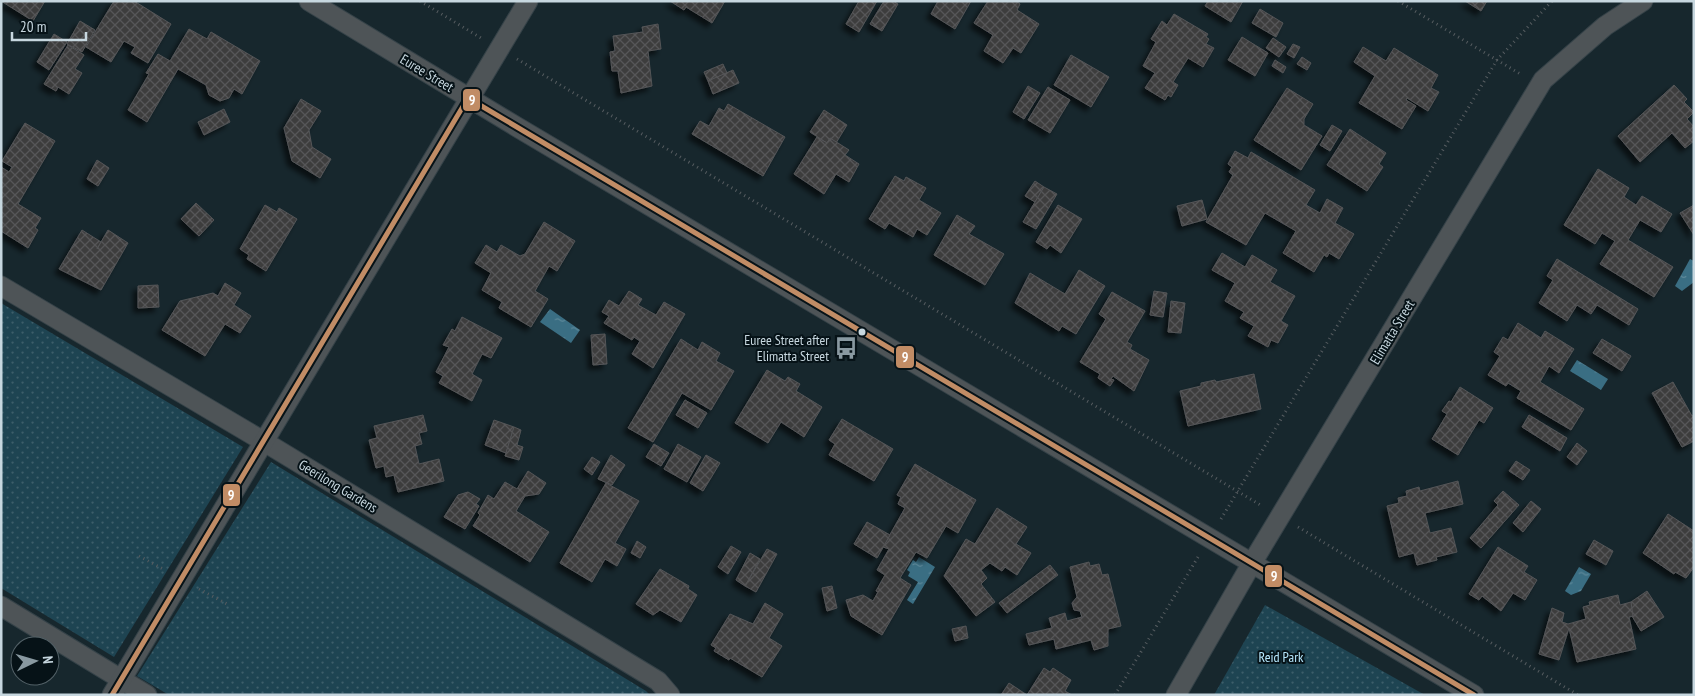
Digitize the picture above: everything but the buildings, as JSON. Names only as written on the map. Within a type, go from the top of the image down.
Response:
[{"type":"street","name":"Euree Street","points":[[309,1],[468,98],[1474,695]]},
{"type":"street","points":[[116,687],[528,1]]},
{"type":"street","name":"Elimatta Street","points":[[1176,695],[1280,516],[1544,80],[1605,26],[1643,1]]},
{"type":"street","name":"Geerilong Gardens","points":[[1,286],[263,441],[658,681],[670,695]]},
{"type":"street","points":[[1,606],[116,687],[147,695]]},
{"type":"path","points":[[420,1],[1578,695]]},
{"type":"path","points":[[1398,1],[1540,86]]},
{"type":"path","points":[[1115,695],[1497,60],[1512,41],[1552,1]]},
{"type":"green space","points":[[1,303],[243,447],[114,657],[1,588]]},
{"type":"green space","points":[[271,462],[650,695],[169,695],[137,676]]},
{"type":"green space","name":"Reid Park","points":[[1265,605],[1425,695],[1214,695]]},
{"type":"water","points":[[1690,259],[1694,261],[1694,282],[1682,291],[1675,286]]},
{"type":"water","points":[[550,309],[580,330],[571,343],[540,322]]},
{"type":"water","points":[[1577,360],[1608,379],[1601,390],[1570,371]]},
{"type":"water","points":[[919,557],[935,567],[913,604],[907,600],[918,582],[908,576],[910,572],[907,570],[913,560],[916,562]]},
{"type":"water","points":[[1579,567],[1591,574],[1581,591],[1571,595],[1565,591]]},
{"type":"transit line","name":"9","points":[[112,695],[468,98],[1474,695]]},
{"type":"place","name":"Euree Street after Elimatta Street","points":[[846,348]]}]
